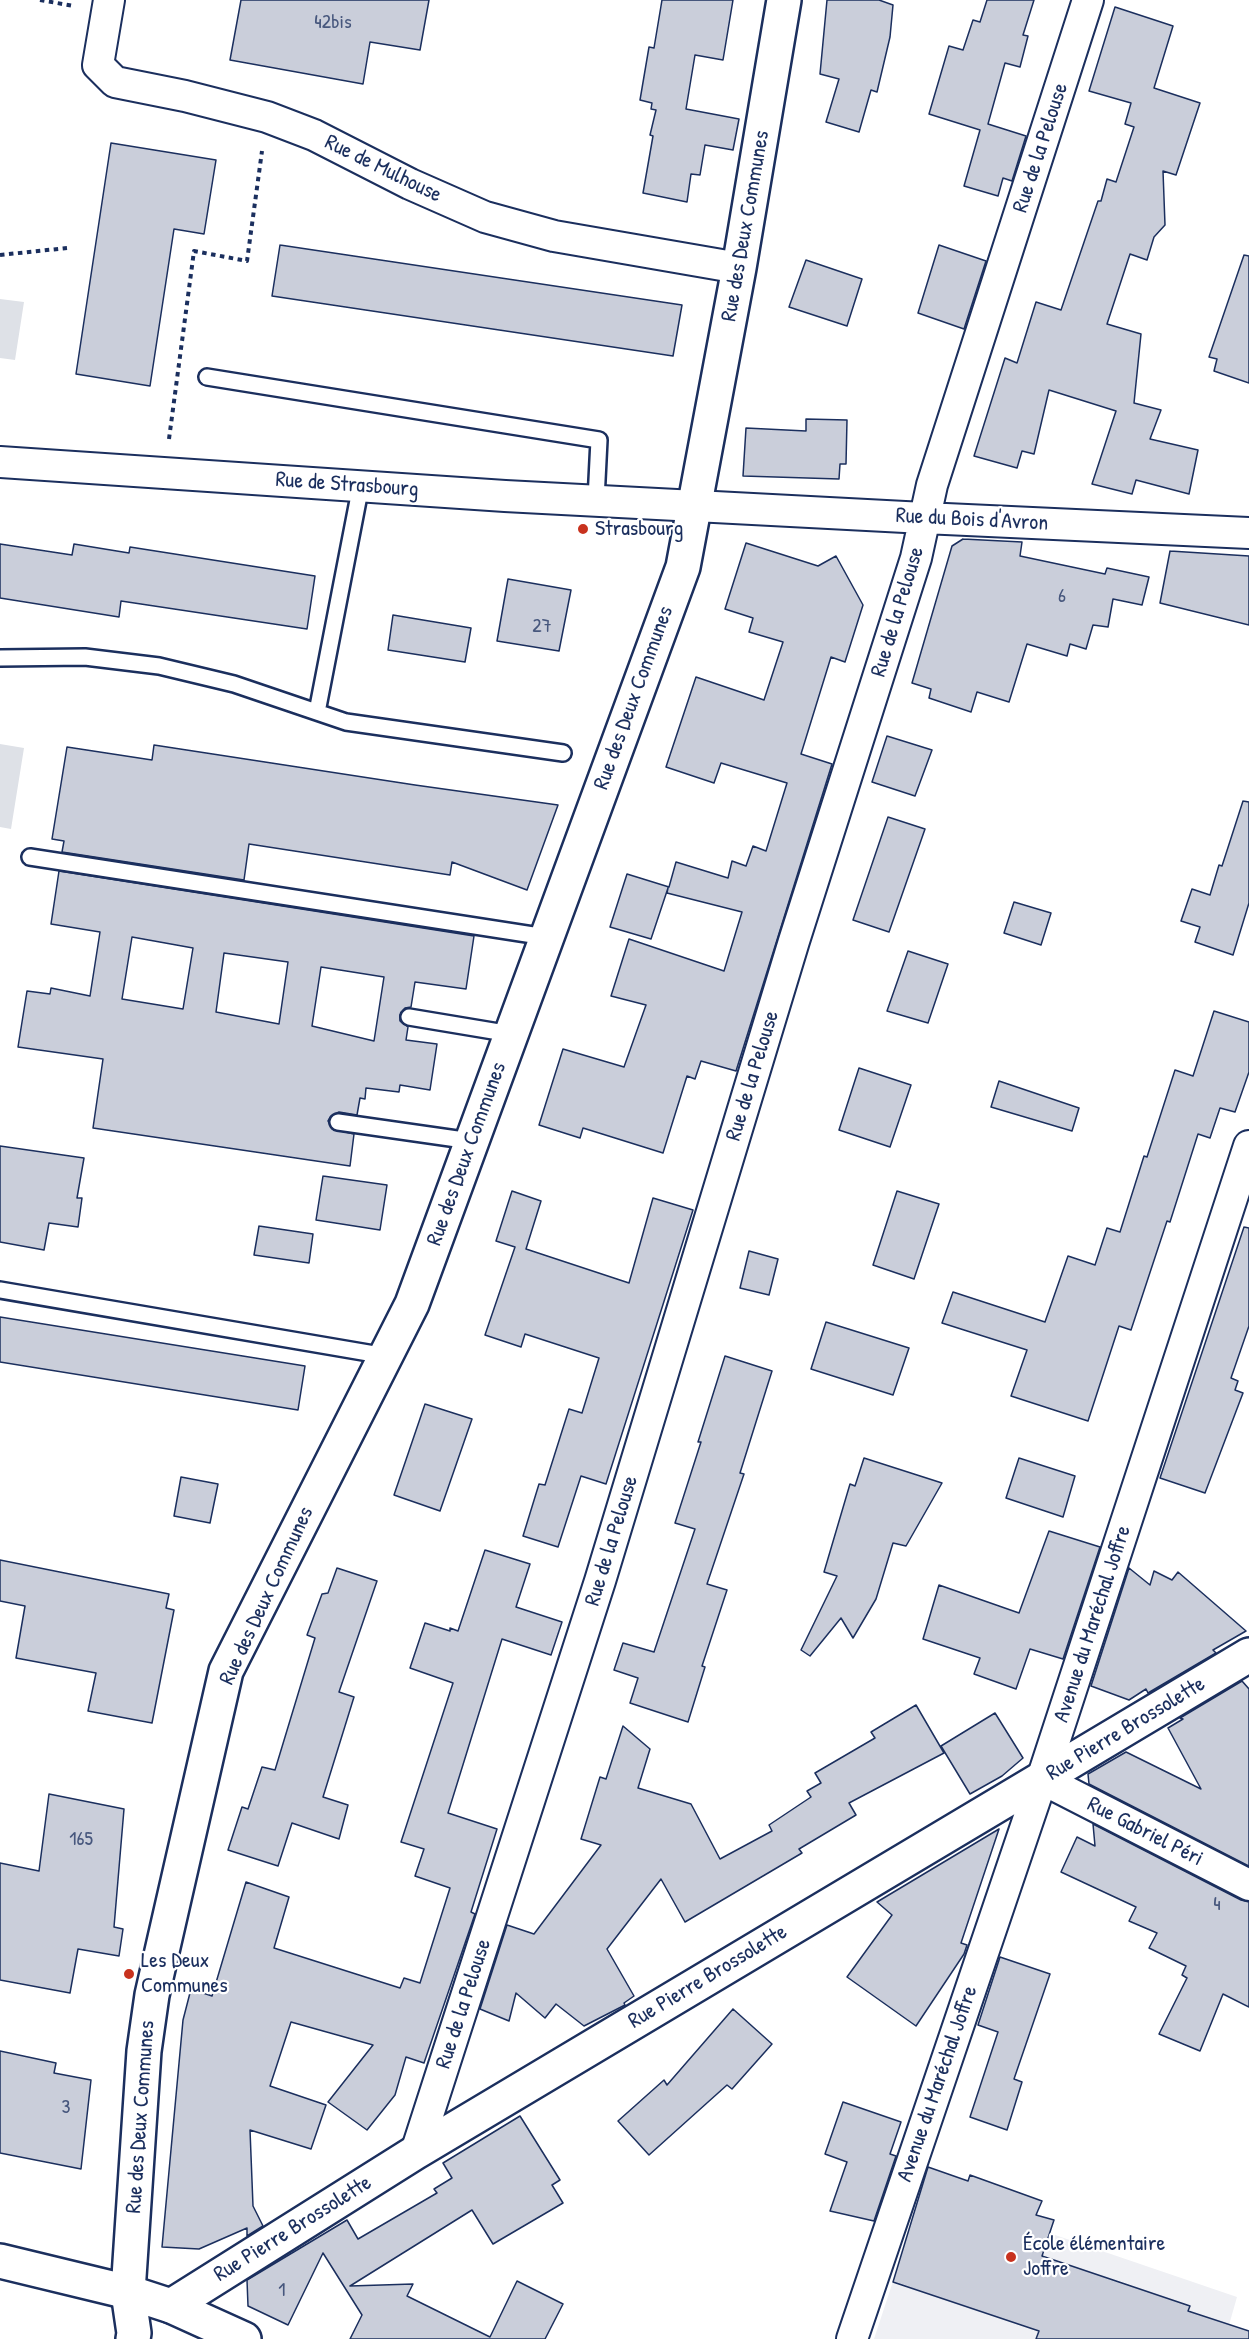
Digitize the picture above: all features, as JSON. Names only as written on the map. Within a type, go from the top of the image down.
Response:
[{"type":"street","name":"Rue de Mulhouse","points":[[109,0],[98,65],[115,82],[185,96],[267,117],[314,135],[410,184],[485,217],[554,236],[739,268]]},
{"type":"street","name":"Rue des Deux Communes","points":[[133,2339],[128,2292],[144,2051],[152,1995],[226,1671],[412,1304],[683,567],[739,268],[784,0]]},
{"type":"street","name":"Rue de la Pelouse","points":[[416,2152],[600,1581],[794,941],[916,558],[939,462],[1088,0]]},
{"type":"street","name":"Rue de Strasbourg","points":[[0,462],[694,506]]},
{"type":"street","name":"Rue du Bois d'Avron","points":[[694,506],[1249,533]]},
{"type":"street","name":"Avenue du Maréchal Joffre","points":[[852,2339],[1042,1779],[1249,1146]]},
{"type":"street","name":"Rue Pierre Brossolette","points":[[171,2306],[416,2152],[1249,1655]]},
{"type":"street","name":"Rue Gabriel Péri","points":[[1042,1779],[1249,1885]]},
{"type":"street","points":[[0,2261],[128,2292],[171,2306],[244,2339]]},
{"type":"street","points":[[171,2306],[193,2339]]},
{"type":"lane","points":[[207,377],[599,440],[596,500]]},
{"type":"lane","points":[[317,712],[361,485]]},
{"type":"lane","points":[[0,658],[85,657],[159,666],[234,684],[346,722],[563,753]]},
{"type":"lane","points":[[30,857],[546,937]]},
{"type":"lane","points":[[409,1017],[511,1034]]},
{"type":"lane","points":[[338,1122],[471,1141]]},
{"type":"lane","points":[[0,1290],[386,1356]]},
{"type":"path","points":[[165,473],[194,251],[248,261],[267,117]]},
{"type":"path","points":[[0,255],[67,248]]},
{"type":"shaded area","points":[[0,299],[24,302],[15,360],[0,358]]},
{"type":"shaded area","points":[[0,744],[24,748],[11,829],[0,827]]},
{"type":"shaded area","name":"École élémentaire Joffre","points":[[923,2190],[1237,2297],[1225,2339],[874,2339]]},
{"type":"building","points":[[241,0],[429,0],[420,50],[370,42],[363,84],[230,60]]},
{"type":"building","points":[[662,0],[733,0],[723,60],[695,55],[686,109],[739,119],[733,150],[705,145],[700,175],[691,174],[687,202],[643,193],[653,136],[650,135],[656,110],[651,109],[652,103],[640,100],[649,47],[654,48]]},
{"type":"building","points":[[827,0],[879,0],[893,5],[890,37],[877,92],[871,90],[859,132],[826,122],[839,79],[820,74]]},
{"type":"building","points":[[987,0],[1034,0],[1023,35],[1028,36],[1020,67],[1005,63],[988,124],[1026,136],[1012,181],[1003,178],[998,196],[964,186],[980,130],[929,114],[949,46],[963,50],[973,20],[980,22]]},
{"type":"building","points":[[1115,7],[1173,26],[1154,88],[1200,103],[1176,175],[1163,171],[1165,225],[1154,237],[1147,260],[1130,254],[1107,324],[1141,334],[1134,403],[1161,410],[1150,439],[1198,450],[1189,494],[1136,480],[1132,494],[1092,484],[1116,411],[1049,390],[1034,454],[1022,451],[1017,468],[974,456],[1005,358],[1017,363],[1036,302],[1061,310],[1098,201],[1101,201],[1107,179],[1116,182],[1134,127],[1125,124],[1131,103],[1089,91]]},
{"type":"building","points":[[111,143],[216,160],[204,234],[174,229],[150,386],[76,374]]},
{"type":"building","points":[[280,245],[682,305],[673,356],[272,296]]},
{"type":"building","points":[[939,245],[986,261],[964,329],[918,313]]},
{"type":"building","points":[[1244,255],[1249,256],[1249,383],[1214,371],[1217,359],[1209,357]]},
{"type":"building","points":[[806,260],[862,279],[847,326],[789,307]]},
{"type":"building","points":[[806,419],[847,420],[846,464],[840,464],[839,479],[743,476],[746,428],[806,431]]},
{"type":"building","points":[[963,539],[1022,542],[1020,556],[1105,574],[1107,568],[1149,577],[1142,605],[1113,599],[1108,627],[1093,625],[1086,649],[1070,644],[1067,656],[1027,644],[1009,702],[977,692],[971,712],[929,698],[931,689],[912,683],[952,546]]},
{"type":"building","points":[[746,543],[818,566],[836,556],[863,605],[845,662],[831,657],[801,754],[832,764],[736,1071],[701,1061],[695,1079],[687,1076],[663,1153],[583,1128],[580,1138],[539,1125],[563,1049],[624,1067],[646,1005],[611,996],[629,939],[724,971],[742,912],[667,893],[668,888],[651,939],[610,927],[627,874],[669,887],[676,862],[728,878],[732,861],[746,866],[753,846],[766,851],[787,783],[721,763],[714,783],[666,767],[696,677],[764,700],[783,642],[749,632],[753,618],[725,609]]},
{"type":"building","points":[[0,544],[72,555],[74,544],[129,553],[130,547],[315,576],[307,629],[121,601],[119,617],[0,598]]},
{"type":"building","points":[[1170,551],[1249,556],[1249,625],[1160,603]]},
{"type":"building","points":[[508,579],[571,590],[559,651],[497,641]]},
{"type":"building","points":[[393,615],[471,628],[465,662],[388,650]]},
{"type":"building","points":[[887,736],[932,750],[915,796],[872,782]]},
{"type":"building","points":[[154,745],[558,805],[527,890],[452,862],[450,875],[249,844],[244,880],[62,852],[64,841],[52,839],[67,747],[152,760]]},
{"type":"building","points":[[1243,801],[1249,802],[1249,903],[1233,955],[1195,942],[1200,927],[1181,921],[1192,889],[1210,895]]},
{"type":"building","points":[[888,817],[925,829],[889,932],[853,920]]},
{"type":"building","points":[[59,871],[474,936],[466,989],[415,982],[411,1007],[405,1008],[400,1015],[400,1021],[408,1027],[406,1040],[437,1044],[430,1090],[400,1085],[399,1092],[366,1088],[365,1099],[360,1098],[357,1115],[339,1112],[331,1116],[328,1121],[332,1129],[354,1134],[350,1166],[93,1128],[103,1059],[18,1047],[27,991],[50,994],[51,988],[90,996],[100,932],[51,924]],"holes":[[[132,937],[193,948],[183,1009],[122,999]],[[224,953],[288,962],[279,1024],[216,1012]],[[321,967],[384,977],[374,1041],[312,1026]]]},
{"type":"building","points":[[1014,902],[1051,913],[1041,945],[1004,933]]},
{"type":"building","points":[[908,951],[948,964],[928,1023],[887,1011]]},
{"type":"building","points":[[1214,1011],[1249,1022],[1249,1072],[1235,1112],[1220,1108],[1210,1138],[1198,1134],[1170,1222],[1167,1221],[1131,1330],[1119,1326],[1088,1421],[1011,1396],[1027,1350],[942,1323],[953,1292],[1045,1322],[1068,1256],[1095,1265],[1107,1228],[1120,1232],[1175,1070],[1193,1076]]},
{"type":"building","points":[[859,1068],[911,1085],[890,1147],[839,1130]]},
{"type":"building","points":[[999,1081],[1079,1108],[1072,1131],[991,1107]]},
{"type":"building","points":[[0,1146],[84,1158],[77,1198],[82,1198],[78,1227],[49,1223],[44,1250],[0,1242]]},
{"type":"building","points":[[323,1176],[387,1185],[380,1230],[316,1220]]},
{"type":"building","points":[[512,1191],[541,1201],[526,1249],[629,1283],[653,1198],[693,1210],[606,1484],[581,1476],[558,1547],[523,1536],[539,1484],[545,1485],[569,1409],[582,1413],[599,1358],[525,1334],[521,1347],[485,1335],[515,1247],[496,1241]]},
{"type":"building","points":[[897,1191],[939,1204],[914,1279],[873,1265]]},
{"type":"building","points":[[259,1226],[313,1234],[309,1263],[254,1255]]},
{"type":"building","points":[[1244,1227],[1249,1228],[1249,1326],[1231,1378],[1238,1381],[1235,1390],[1243,1393],[1205,1493],[1160,1478]]},
{"type":"building","points":[[749,1251],[778,1259],[769,1295],[740,1288]]},
{"type":"building","points":[[0,1317],[305,1366],[298,1410],[0,1362]]},
{"type":"building","points":[[826,1322],[909,1348],[893,1395],[811,1369]]},
{"type":"building","points":[[725,1356],[772,1371],[740,1473],[744,1474],[707,1584],[727,1590],[702,1666],[705,1667],[688,1722],[630,1703],[638,1678],[614,1670],[623,1643],[654,1652],[695,1529],[675,1523]]},
{"type":"building","points":[[425,1404],[472,1419],[440,1511],[394,1495]]},
{"type":"building","points":[[864,1458],[942,1483],[906,1546],[893,1543],[876,1599],[853,1638],[841,1618],[810,1656],[801,1650],[837,1576],[824,1572],[850,1484],[855,1486]]},
{"type":"building","points":[[1019,1458],[1075,1476],[1063,1517],[1006,1498]]},
{"type":"building","points":[[181,1477],[218,1484],[210,1523],[174,1516]]},
{"type":"building","points":[[1049,1531],[1100,1547],[1063,1659],[1030,1649],[1016,1689],[974,1674],[980,1658],[923,1639],[939,1585],[1019,1613]]},
{"type":"building","points":[[485,1550],[530,1564],[516,1607],[562,1622],[551,1655],[502,1639],[448,1813],[497,1829],[471,1912],[475,1914],[424,2063],[406,2057],[395,2095],[367,2130],[328,2102],[373,2045],[291,2022],[270,2086],[326,2105],[311,2149],[250,2130],[253,2206],[263,2226],[247,2236],[247,2228],[199,2249],[162,2247],[183,2020],[191,1989],[212,1996],[246,1882],[289,1897],[274,1948],[400,1988],[404,1978],[420,1983],[450,1888],[415,1876],[424,1849],[401,1842],[453,1683],[410,1668],[425,1623],[450,1631],[450,1628],[458,1631]]},
{"type":"building","points":[[0,1560],[169,1594],[166,1608],[174,1610],[152,1723],[88,1711],[96,1673],[16,1658],[25,1606],[0,1601]]},
{"type":"building","points":[[337,1568],[377,1581],[339,1692],[354,1697],[323,1797],[348,1805],[339,1839],[292,1823],[278,1866],[228,1850],[242,1807],[248,1809],[262,1767],[275,1770],[315,1638],[307,1635],[322,1594],[328,1593]]},
{"type":"building","points":[[1129,1568],[1150,1585],[1154,1571],[1172,1580],[1178,1572],[1246,1631],[1213,1650],[1216,1653],[1148,1693],[1146,1689],[1129,1700],[1091,1686]]},
{"type":"building","points":[[1242,1681],[1249,1689],[1249,1866],[1089,1784],[1088,1774],[1126,1752],[1201,1789],[1168,1728],[1183,1719],[1180,1718]]},
{"type":"building","points":[[916,1705],[944,1753],[849,1803],[856,1815],[799,1849],[802,1853],[685,1922],[661,1879],[607,1949],[634,1996],[624,2003],[625,2005],[584,2026],[556,2004],[545,2018],[516,1993],[509,2021],[480,2009],[507,1925],[534,1934],[601,1845],[581,1839],[600,1777],[606,1779],[623,1726],[650,1749],[638,1788],[691,1804],[720,1859],[772,1831],[769,1825],[811,1797],[807,1791],[821,1783],[815,1773],[875,1738],[871,1732]]},
{"type":"building","points":[[995,1713],[1023,1758],[1002,1776],[970,1794],[941,1746]]},
{"type":"building","points":[[49,1794],[124,1809],[114,1927],[123,1929],[119,1956],[78,1949],[70,1993],[0,1980],[0,1863],[39,1871]]},
{"type":"building","points":[[1093,1824],[1249,1902],[1249,2007],[1223,1994],[1200,2051],[1159,2034],[1187,1978],[1182,1975],[1186,1966],[1149,1948],[1157,1933],[1129,1921],[1136,1907],[1061,1872],[1077,1837],[1095,1846]]},
{"type":"building","points":[[999,1829],[961,1943],[967,1945],[964,1954],[916,2026],[847,1977],[892,1915],[877,1902]]},
{"type":"building","points":[[1000,1957],[1050,1974],[1014,2079],[1022,2082],[1007,2130],[970,2117],[998,2032],[978,2025]]},
{"type":"building","points":[[733,2009],[772,2044],[732,2089],[727,2085],[649,2155],[618,2121],[664,2080],[667,2085]]},
{"type":"building","points":[[0,2051],[56,2063],[54,2073],[91,2080],[81,2169],[0,2153]]},
{"type":"building","points":[[843,2102],[901,2122],[890,2154],[896,2156],[874,2221],[830,2211],[847,2162],[825,2154]]},
{"type":"building","points":[[520,2116],[560,2180],[552,2185],[563,2203],[493,2244],[472,2210],[350,2286],[413,2284],[407,2296],[490,2337],[517,2281],[563,2304],[545,2339],[350,2339],[362,2315],[323,2253],[288,2325],[248,2306],[247,2280],[347,2220],[358,2239],[437,2193],[434,2189],[452,2178],[443,2163]]},
{"type":"building","name":"École élémentaire Joffre","points":[[928,2167],[968,2181],[970,2175],[1042,2201],[1036,2215],[1054,2220],[1042,2256],[1190,2306],[1188,2311],[1249,2331],[1249,2339],[1036,2339],[1039,2331],[893,2282]]},
{"type":"place","name":"Strasbourg","points":[[583,529]]},
{"type":"place","name":"Les Deux Communes","points":[[129,1974]]},
{"type":"place","name":"École élémentaire Joffre","points":[[1011,2257]]}]
